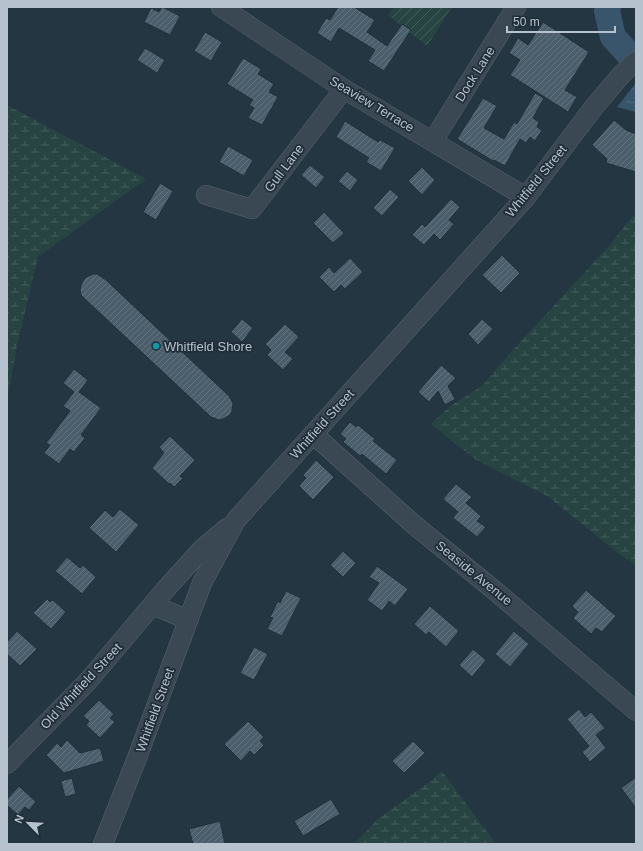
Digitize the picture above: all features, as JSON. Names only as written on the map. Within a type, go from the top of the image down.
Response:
[{"type":"street","name":"Seaview Terrace","points":[[221,7],[344,89],[526,197]]},
{"type":"street","name":"Dock Lane","points":[[433,141],[516,7]]},
{"type":"street","name":"Whitfield Street","points":[[103,844],[137,758],[202,583],[236,520],[526,197],[594,107],[622,74],[636,61]]},
{"type":"street","name":"Gull Lane","points":[[206,195],[252,209],[344,89]]},
{"type":"street","name":"Seaside Avenue","points":[[313,434],[412,523],[494,590],[636,711]]},
{"type":"street","name":"Old Whitfield Street","points":[[7,764],[88,681],[202,549],[236,520]]},
{"type":"street","points":[[153,605],[188,620]]},
{"type":"green space","points":[[394,7],[452,7],[427,46],[388,15]]},
{"type":"green space","points":[[7,105],[146,179],[38,257],[18,341],[7,400]]},
{"type":"green space","points":[[636,214],[636,565],[623,557],[547,496],[475,459],[431,424],[449,407],[483,385],[512,351],[609,246]]},
{"type":"green space","points":[[442,771],[496,844],[354,844],[378,819]]},
{"type":"water","points":[[636,83],[636,112],[617,107]]},
{"type":"building","points":[[162,7],[180,16],[170,35],[144,22],[151,8],[159,12]]},
{"type":"building","points":[[338,7],[354,7],[375,20],[367,32],[387,46],[402,24],[411,30],[384,71],[368,61],[375,50],[339,28],[331,42],[317,33],[326,18],[330,20]]},
{"type":"building","points":[[543,22],[589,52],[565,90],[577,97],[568,112],[510,75],[520,60],[509,53],[518,38],[528,45]]},
{"type":"building","points":[[205,32],[222,42],[211,61],[194,51]]},
{"type":"building","points":[[145,48],[165,60],[157,73],[137,60]]},
{"type":"building","points":[[243,58],[261,69],[258,74],[274,84],[269,92],[278,97],[262,125],[248,118],[254,108],[249,105],[253,100],[227,84]]},
{"type":"building","points":[[535,93],[544,98],[533,118],[539,122],[537,127],[542,130],[535,141],[530,137],[526,143],[520,139],[505,166],[494,160],[493,161],[457,139],[483,98],[497,106],[484,128],[504,139],[514,122],[517,124]]},
{"type":"building","points":[[614,120],[626,130],[636,134],[636,172],[606,163],[607,159],[592,145]]},
{"type":"building","points":[[345,121],[378,142],[380,140],[395,148],[381,171],[366,162],[369,158],[336,137]]},
{"type":"building","points":[[228,146],[253,160],[244,176],[219,162]]},
{"type":"building","points":[[310,165],[325,177],[316,188],[301,175]]},
{"type":"building","points":[[422,167],[435,180],[422,195],[408,181]]},
{"type":"building","points":[[347,171],[358,180],[350,191],[338,181]]},
{"type":"building","points":[[160,183],[173,191],[156,220],[143,212]]},
{"type":"building","points":[[390,189],[399,197],[382,216],[373,208]]},
{"type":"building","points":[[451,199],[460,207],[449,220],[454,224],[440,240],[434,234],[424,245],[412,235],[422,224],[425,227]]},
{"type":"building","points":[[324,212],[344,233],[333,243],[313,223]]},
{"type":"building","points":[[502,255],[520,273],[501,293],[482,275]]},
{"type":"building","points":[[350,258],[363,272],[345,289],[341,285],[334,292],[319,277],[329,267],[334,273]]},
{"type":"building","name":"Whitfield Shore","points":[[93,274],[97,274],[106,280],[229,396],[233,403],[230,415],[219,420],[211,417],[81,295],[81,285],[85,278]]},
{"type":"building","points":[[242,319],[253,328],[242,342],[231,332]]},
{"type":"building","points":[[482,319],[493,329],[478,345],[468,334]]},
{"type":"building","points":[[285,324],[299,337],[285,352],[293,359],[283,370],[267,355],[271,350],[265,344]]},
{"type":"building","points":[[441,365],[456,378],[448,386],[455,399],[445,405],[438,391],[429,402],[418,392]]},
{"type":"building","points":[[74,369],[88,380],[79,392],[101,408],[81,435],[85,438],[74,452],[70,449],[59,464],[44,453],[50,445],[46,443],[70,411],[63,406],[74,392],[63,383]]},
{"type":"building","points":[[350,422],[356,427],[358,425],[375,439],[373,441],[397,460],[386,474],[362,454],[360,456],[343,442],[346,439],[340,434]]},
{"type":"building","points":[[170,436],[195,460],[180,476],[183,478],[174,487],[152,468],[164,453],[159,447]]},
{"type":"building","points":[[316,460],[334,477],[313,500],[299,486],[306,478],[303,475]]},
{"type":"building","points":[[456,484],[472,497],[466,503],[481,516],[477,521],[486,527],[477,537],[453,518],[458,512],[443,499]]},
{"type":"building","points":[[120,509],[139,525],[116,552],[89,528],[105,510],[113,517]]},
{"type":"building","points":[[343,551],[356,563],[343,577],[330,565]]},
{"type":"building","points":[[67,557],[80,568],[83,565],[96,577],[82,594],[55,571]]},
{"type":"building","points":[[377,566],[408,589],[395,606],[389,601],[382,611],[367,600],[379,583],[369,577]]},
{"type":"building","points":[[586,590],[616,616],[602,632],[596,628],[591,634],[573,618],[578,612],[572,606]]},
{"type":"building","points":[[286,591],[301,598],[282,636],[267,629],[273,618],[270,617],[278,601],[280,603]]},
{"type":"building","points":[[47,599],[50,602],[53,600],[66,612],[51,629],[33,613]]},
{"type":"building","points":[[430,606],[459,631],[446,647],[429,632],[426,635],[414,624]]},
{"type":"building","points":[[17,631],[37,649],[20,666],[7,654],[7,642]]},
{"type":"building","points":[[514,631],[529,644],[510,667],[495,654]]},
{"type":"building","points":[[254,647],[268,654],[254,680],[240,673]]},
{"type":"building","points":[[473,649],[486,660],[472,677],[459,665]]},
{"type":"building","points":[[99,700],[114,714],[110,718],[115,722],[100,738],[86,725],[89,721],[83,716]]},
{"type":"building","points":[[579,709],[585,717],[591,712],[605,728],[596,735],[606,748],[590,762],[582,752],[589,746],[567,719]]},
{"type":"building","points":[[248,721],[264,737],[260,741],[264,745],[254,755],[250,751],[241,761],[224,744]]},
{"type":"building","points":[[67,740],[80,753],[100,748],[104,761],[64,773],[46,755],[57,743],[61,747]]},
{"type":"building","points":[[413,741],[425,753],[404,773],[392,761]]},
{"type":"building","points":[[636,777],[636,808],[621,788]]},
{"type":"building","points":[[72,778],[76,794],[65,797],[61,781]]},
{"type":"building","points":[[19,786],[36,802],[29,810],[25,807],[18,815],[7,805],[7,799]]},
{"type":"building","points":[[331,799],[340,814],[303,836],[294,821]]},
{"type":"building","points":[[220,821],[225,844],[193,844],[189,829]]},
{"type":"waterway","points":[[608,7],[607,11],[613,37],[636,62]]},
{"type":"place","name":"Whitfield Shore","points":[[156,346]]}]
